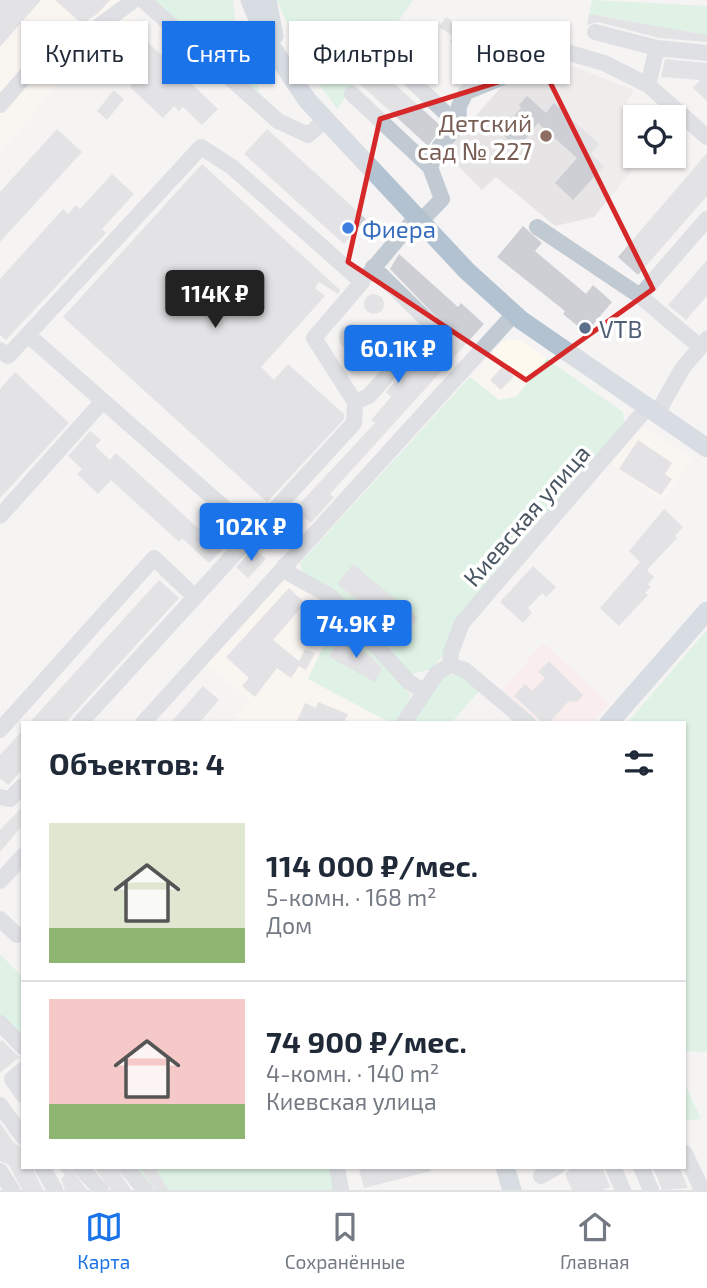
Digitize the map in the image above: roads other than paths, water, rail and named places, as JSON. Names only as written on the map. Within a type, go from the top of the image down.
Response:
[{"type":"main road","points":[[250,0],[267,40],[324,121],[467,271],[514,314],[707,449]]},
{"type":"main road","points":[[267,0],[276,43],[288,73]]},
{"type":"main road","points":[[611,721],[707,611]]},
{"type":"main road","points":[[506,1169],[512,1190]]},
{"type":"street","points":[[0,104],[53,44],[91,32],[134,0]]},
{"type":"street","points":[[143,0],[278,121],[309,135],[324,121]]},
{"type":"street","points":[[595,32],[657,48],[707,52]]},
{"type":"street","points":[[430,167],[440,146],[458,125],[459,106],[466,92],[506,76],[520,48],[542,45],[604,63],[648,85],[707,137]]},
{"type":"street","points":[[648,85],[657,48]]},
{"type":"street","points":[[415,84],[458,125]]},
{"type":"street","points":[[82,721],[354,423],[355,402],[314,338],[373,267],[418,219],[442,199],[430,167],[352,94]]},
{"type":"street","points":[[3,357],[28,335],[201,147],[232,167],[362,282]]},
{"type":"street","points":[[640,296],[707,219]]},
{"type":"street","points":[[537,227],[704,343]]},
{"type":"street","points":[[355,402],[369,396],[431,324],[373,267]]},
{"type":"street","points":[[145,721],[514,314]]},
{"type":"street","points":[[28,335],[253,533]]},
{"type":"street","name":"Киевская улица","points":[[450,665],[451,652],[462,623],[651,412],[704,343]]},
{"type":"street","points":[[0,516],[103,401]]},
{"type":"street","points":[[0,730],[154,558],[195,597]]},
{"type":"street","points":[[284,566],[292,575],[330,596],[409,682],[424,691]]},
{"type":"street","points":[[405,721],[437,673],[450,665],[465,670],[526,721]]},
{"type":"street","points":[[0,797],[10,799],[21,788]]},
{"type":"street","points":[[0,881],[21,858]]},
{"type":"street","points":[[0,919],[16,936]]},
{"type":"street","points":[[2,1028],[21,1045]]},
{"type":"street","points":[[0,1091],[18,1074]]},
{"type":"street","points":[[0,1105],[21,1134]]},
{"type":"street","points":[[686,1155],[702,1190]]},
{"type":"street","points":[[43,1169],[55,1190]]},
{"type":"street","points":[[82,1169],[100,1190]]},
{"type":"street","points":[[128,1169],[145,1190]]},
{"type":"street","points":[[337,1169],[341,1190]]},
{"type":"street","points":[[541,1176],[553,1169]]},
{"type":"street","points":[[614,1169],[623,1190]]},
{"type":"street","points":[[642,1169],[651,1190]]},
{"type":"street","points":[[0,1171],[12,1190]]},
{"type":"place","name":"Детский сад № 227","points":[[546,136]]},
{"type":"place","name":"Фиера","points":[[348,228]]},
{"type":"place","name":"VTB","points":[[585,328]]}]
